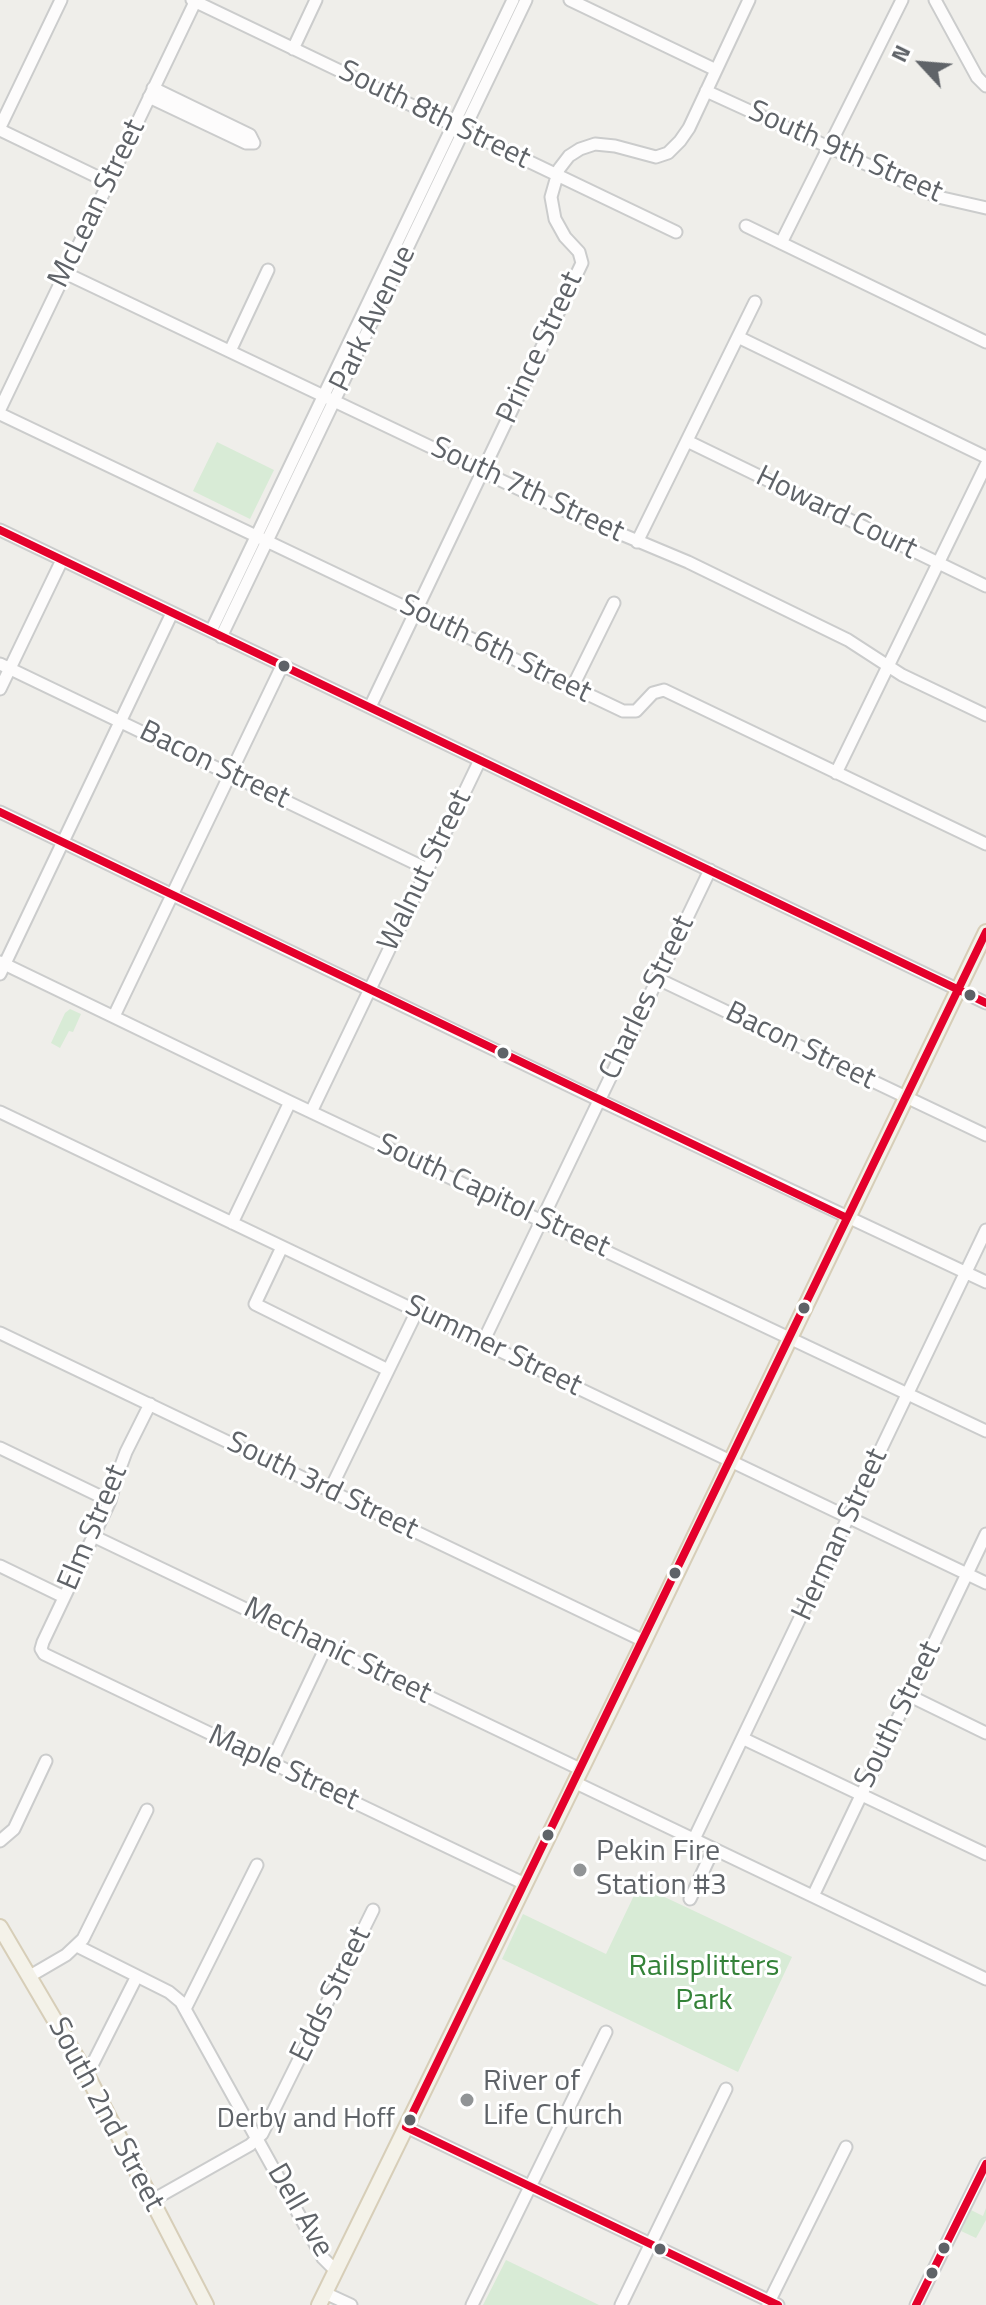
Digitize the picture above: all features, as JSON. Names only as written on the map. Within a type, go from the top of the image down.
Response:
[{"type":"main road","points":[[322,2299],[986,932]]},
{"type":"main road","name":"South 2nd Street","points":[[0,1927],[87,2075],[206,2305]]},
{"type":"street","points":[[61,0],[0,128],[108,182]]},
{"type":"street","points":[[293,49],[316,0]]},
{"type":"street","name":"Park Avenue","points":[[459,128],[513,0]]},
{"type":"street","name":"Park Avenue","points":[[216,634],[459,128],[526,0]]},
{"type":"street","points":[[570,0],[716,70]]},
{"type":"street","points":[[557,175],[569,156],[590,145],[615,146],[649,156],[663,156],[673,148],[685,134],[749,0]]},
{"type":"street","points":[[781,243],[902,0]]},
{"type":"street","points":[[935,0],[977,77],[986,86]]},
{"type":"street","name":"South 8th Street","points":[[194,1],[676,232]]},
{"type":"street","name":"McLean Street","points":[[0,411],[194,1]]},
{"type":"street","name":"South 9th Street","points":[[706,91],[938,197],[986,208]]},
{"type":"street","points":[[151,93],[250,135],[254,143],[246,143],[151,93]]},
{"type":"street","name":"Prince Street","points":[[370,707],[582,263],[579,252],[565,237],[555,219],[551,197],[557,175]]},
{"type":"street","points":[[746,226],[986,342]]},
{"type":"street","points":[[230,351],[268,270]]},
{"type":"street","name":"South 7th Street","points":[[65,273],[483,472],[688,562],[848,640],[902,675],[986,715]]},
{"type":"street","points":[[637,542],[755,302]]},
{"type":"street","points":[[738,337],[986,457]]},
{"type":"street","name":"South 6th Street","points":[[0,411],[623,711],[640,709],[653,693],[664,690],[986,844]]},
{"type":"street","name":"Howard Court","points":[[687,441],[986,586]]},
{"type":"street","points":[[836,773],[986,465]]},
{"type":"street","points":[[0,530],[986,1003]]},
{"type":"street","points":[[0,689],[5,666],[62,560]]},
{"type":"street","points":[[573,686],[614,603]]},
{"type":"street","points":[[2,967],[172,613]]},
{"type":"street","name":"Bacon Street","points":[[5,666],[427,869]]},
{"type":"street","points":[[114,1016],[282,666]]},
{"type":"street","name":"Walnut Street","points":[[311,1112],[480,760]]},
{"type":"street","points":[[0,812],[986,1282]]},
{"type":"street","name":"Charles Street","points":[[483,1342],[710,870]]},
{"type":"street","name":"South Capitol Street","points":[[2,967],[114,1016],[986,1431]]},
{"type":"street","name":"Bacon Street","points":[[658,979],[986,1135]]},
{"type":"street","points":[[232,1223],[290,1102]]},
{"type":"street","name":"Summer Street","points":[[0,1112],[986,1583]]},
{"type":"street","name":"Herman Street","points":[[694,1839],[986,1230]]},
{"type":"street","points":[[282,1247],[255,1304],[388,1370]]},
{"type":"street","points":[[330,1490],[417,1311]]},
{"type":"street","name":"South 3rd Street","points":[[0,1333],[644,1641]]},
{"type":"street","name":"Elm Street","points":[[42,1652],[43,1642],[110,1501],[126,1452],[150,1404]]},
{"type":"street","points":[[0,1448],[110,1501]]},
{"type":"street","name":"South Street","points":[[813,1896],[986,1534]]},
{"type":"street","name":"Mechanic Street","points":[[93,1536],[326,1647],[713,1850],[986,1979]]},
{"type":"street","points":[[0,1566],[64,1597]]},
{"type":"street","points":[[271,1763],[326,1647]]},
{"type":"street","name":"Maple Street","points":[[42,1652],[525,1884]]},
{"type":"street","points":[[908,1695],[986,1733]]},
{"type":"street","points":[[744,1739],[986,1854]]},
{"type":"street","points":[[0,1841],[14,1829],[46,1761]]},
{"type":"street","points":[[30,1976],[83,1939],[147,1810]]},
{"type":"street","points":[[690,1899],[713,1850]]},
{"type":"street","points":[[185,2009],[257,1865]]},
{"type":"street","name":"Edds Street","points":[[258,2139],[373,1910]]},
{"type":"street","name":"Dell Ave","points":[[77,1946],[169,1992],[185,2009],[323,2258],[336,2271]]},
{"type":"street","points":[[87,2075],[137,1976]]},
{"type":"street","points":[[472,2305],[606,2032]]},
{"type":"street","points":[[621,2305],[726,2089]]},
{"type":"street","points":[[406,2127],[772,2304],[846,2147]]},
{"type":"street","points":[[151,2201],[258,2139]]},
{"type":"street","points":[[916,2305],[986,2164]]},
{"type":"street","points":[[322,2299],[351,2305]]},
{"type":"green space","points":[[217,442],[274,470],[250,519],[193,491]]},
{"type":"green space","points":[[70,1009],[81,1014],[73,1032],[69,1031],[60,1048],[51,1043],[65,1013]]},
{"type":"green space","name":"Railsplitters Park","points":[[639,1885],[792,1957],[738,2072],[502,1959],[523,1914],[606,1954]]},
{"type":"green space","points":[[986,2208],[986,2220],[976,2238],[961,2231],[971,2210],[983,2216]]},
{"type":"green space","points":[[506,2260],[599,2305],[483,2305]]},
{"type":"transit line","points":[[0,530],[986,1003]]},
{"type":"transit line","points":[[0,812],[847,1218]]},
{"type":"transit line","points":[[778,2305],[406,2127],[986,932]]},
{"type":"transit line","points":[[916,2305],[986,2164]]},
{"type":"place","name":"Pekin Fire Station #3","points":[[580,1870]]},
{"type":"place","name":"River of Life Church","points":[[467,2100]]},
{"type":"place","name":"Derby and Hoff","points":[[410,2120]]}]
